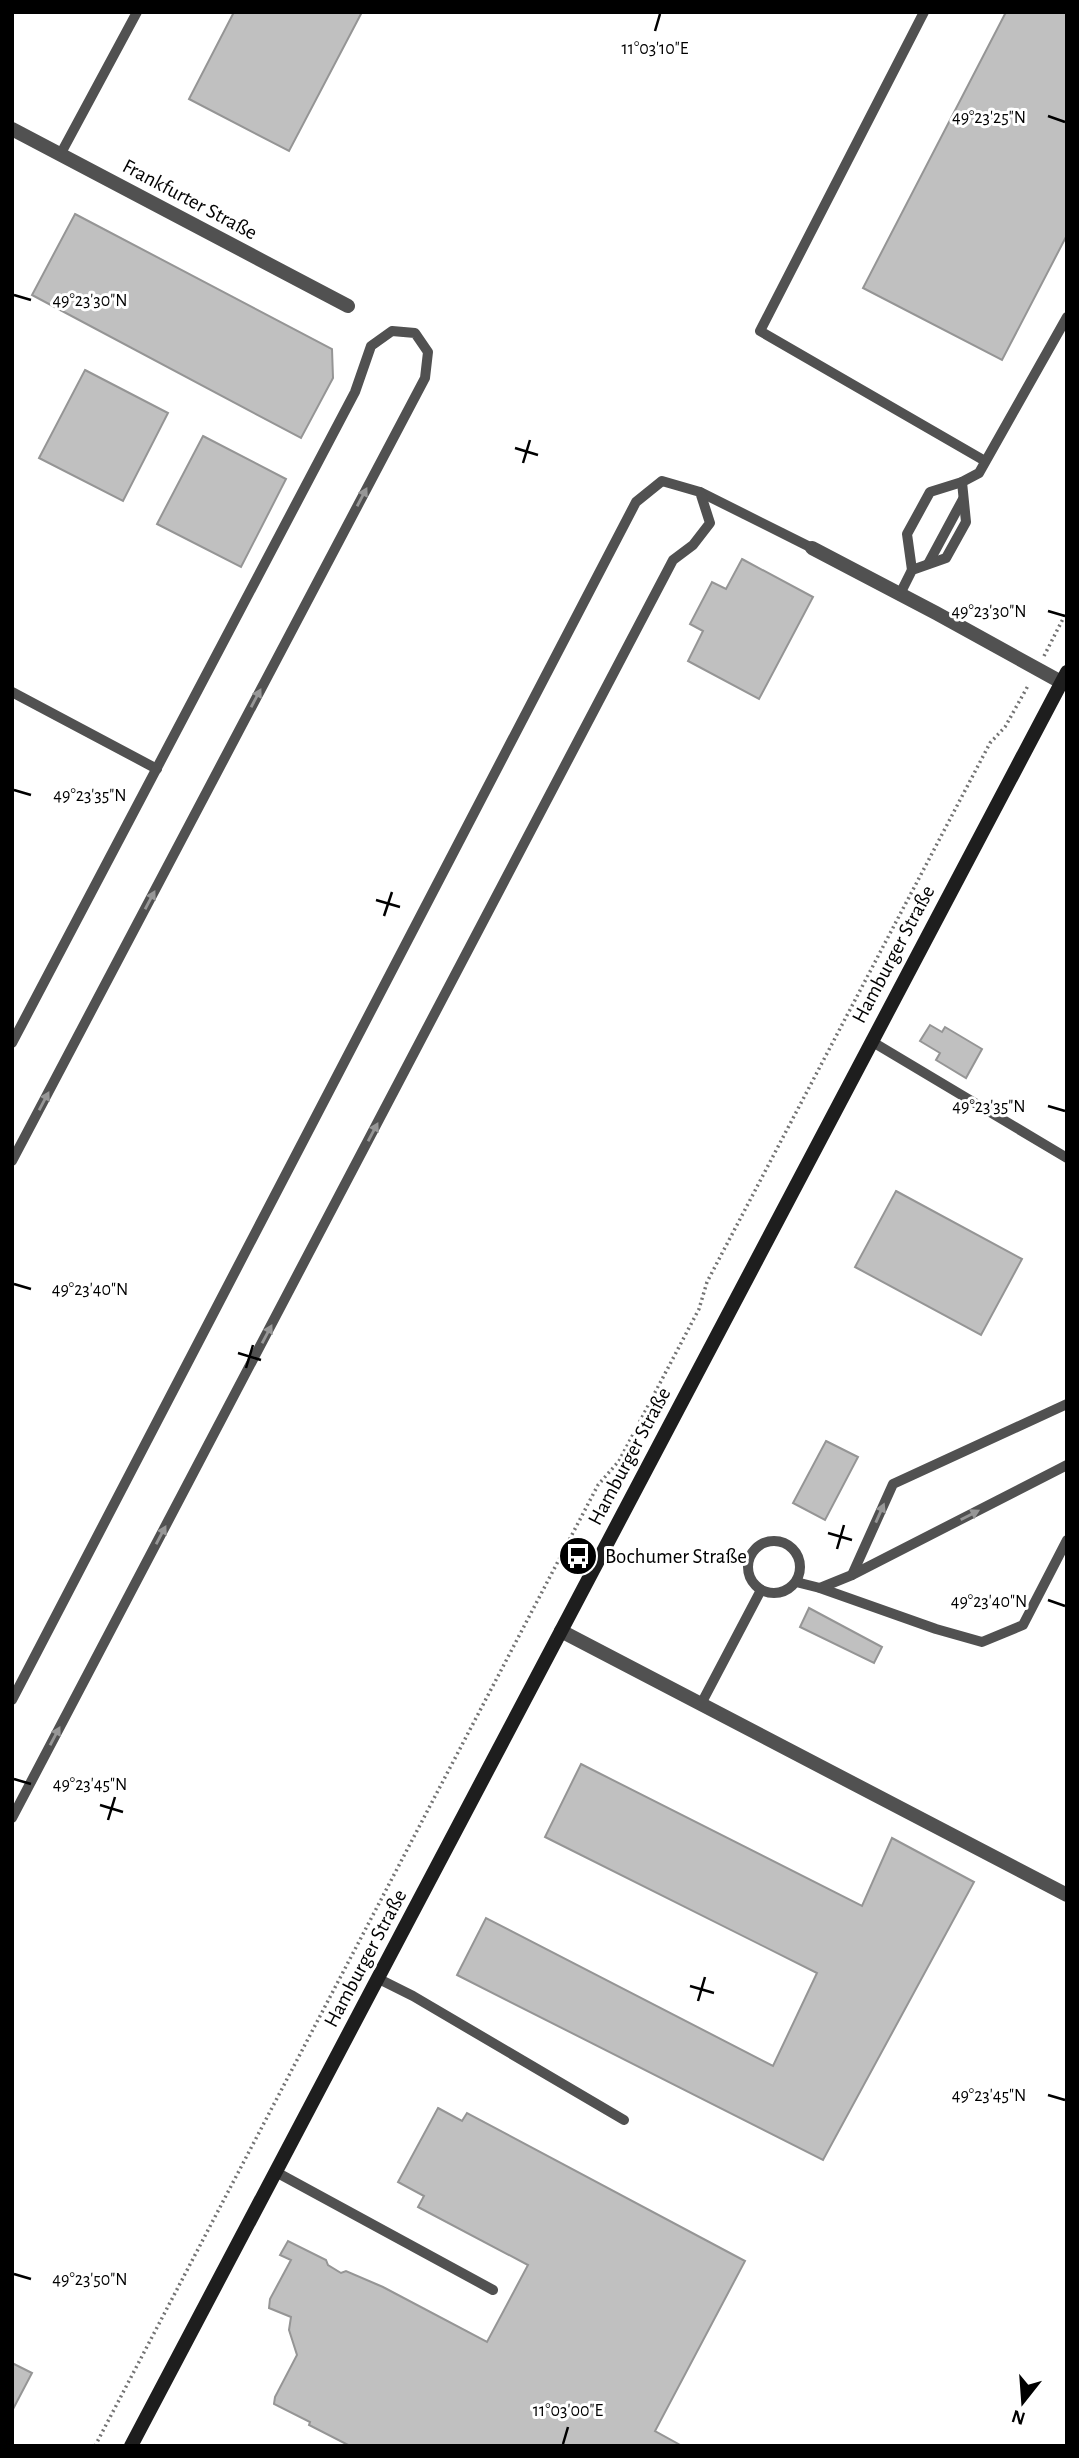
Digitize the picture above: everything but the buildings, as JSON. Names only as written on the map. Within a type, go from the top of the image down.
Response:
[{"type":"street","name":"Frankfurter Straße","points":[[12,129],[348,306]]},
{"type":"street","points":[[811,548],[1037,669],[1064,677]]},
{"type":"street","name":"Hamburger Straße","points":[[131,2446],[1064,677]]},
{"type":"street","points":[[561,1631],[1067,1895]]},
{"type":"lane","points":[[60,155],[137,12]]},
{"type":"lane","points":[[923,12],[760,331],[985,461]]},
{"type":"lane","points":[[900,594],[912,570],[908,534],[930,492],[962,482],[979,473],[1067,317]]},
{"type":"lane","points":[[12,1043],[355,392],[370,346],[392,331],[415,333],[428,352],[425,378],[12,1161]]},
{"type":"lane","points":[[12,1700],[636,502],[662,481],[699,492],[811,548]]},
{"type":"lane","points":[[912,570],[946,558],[966,522],[962,482]]},
{"type":"lane","points":[[12,1818],[673,560],[694,545],[710,523],[699,492]]},
{"type":"lane","points":[[12,692],[157,769]]},
{"type":"lane","points":[[871,1041],[1067,1158]]},
{"type":"lane","points":[[852,1575],[893,1484],[1067,1404]]},
{"type":"lane","points":[[820,1588],[852,1575],[1067,1465]]},
{"type":"lane","points":[[796,1582],[982,1642],[1023,1625],[1067,1540]]},
{"type":"lane","points":[[767,1541],[780,1541],[792,1547],[799,1558],[800,1570],[796,1582],[786,1591],[774,1594],[761,1590],[751,1582],[747,1570],[748,1557],[756,1546],[767,1541]]},
{"type":"lane","points":[[701,1704],[761,1590]]},
{"type":"lane","points":[[377,1978],[413,1996],[624,2120]]},
{"type":"lane","points":[[276,2172],[493,2290]]},
{"type":"path","points":[[95,2446],[598,1485],[619,1461],[650,1403],[699,1309],[707,1282],[990,743],[1005,727],[1067,611]]},
{"type":"place","name":"Bochumer Straße","points":[[578,1556]]}]
